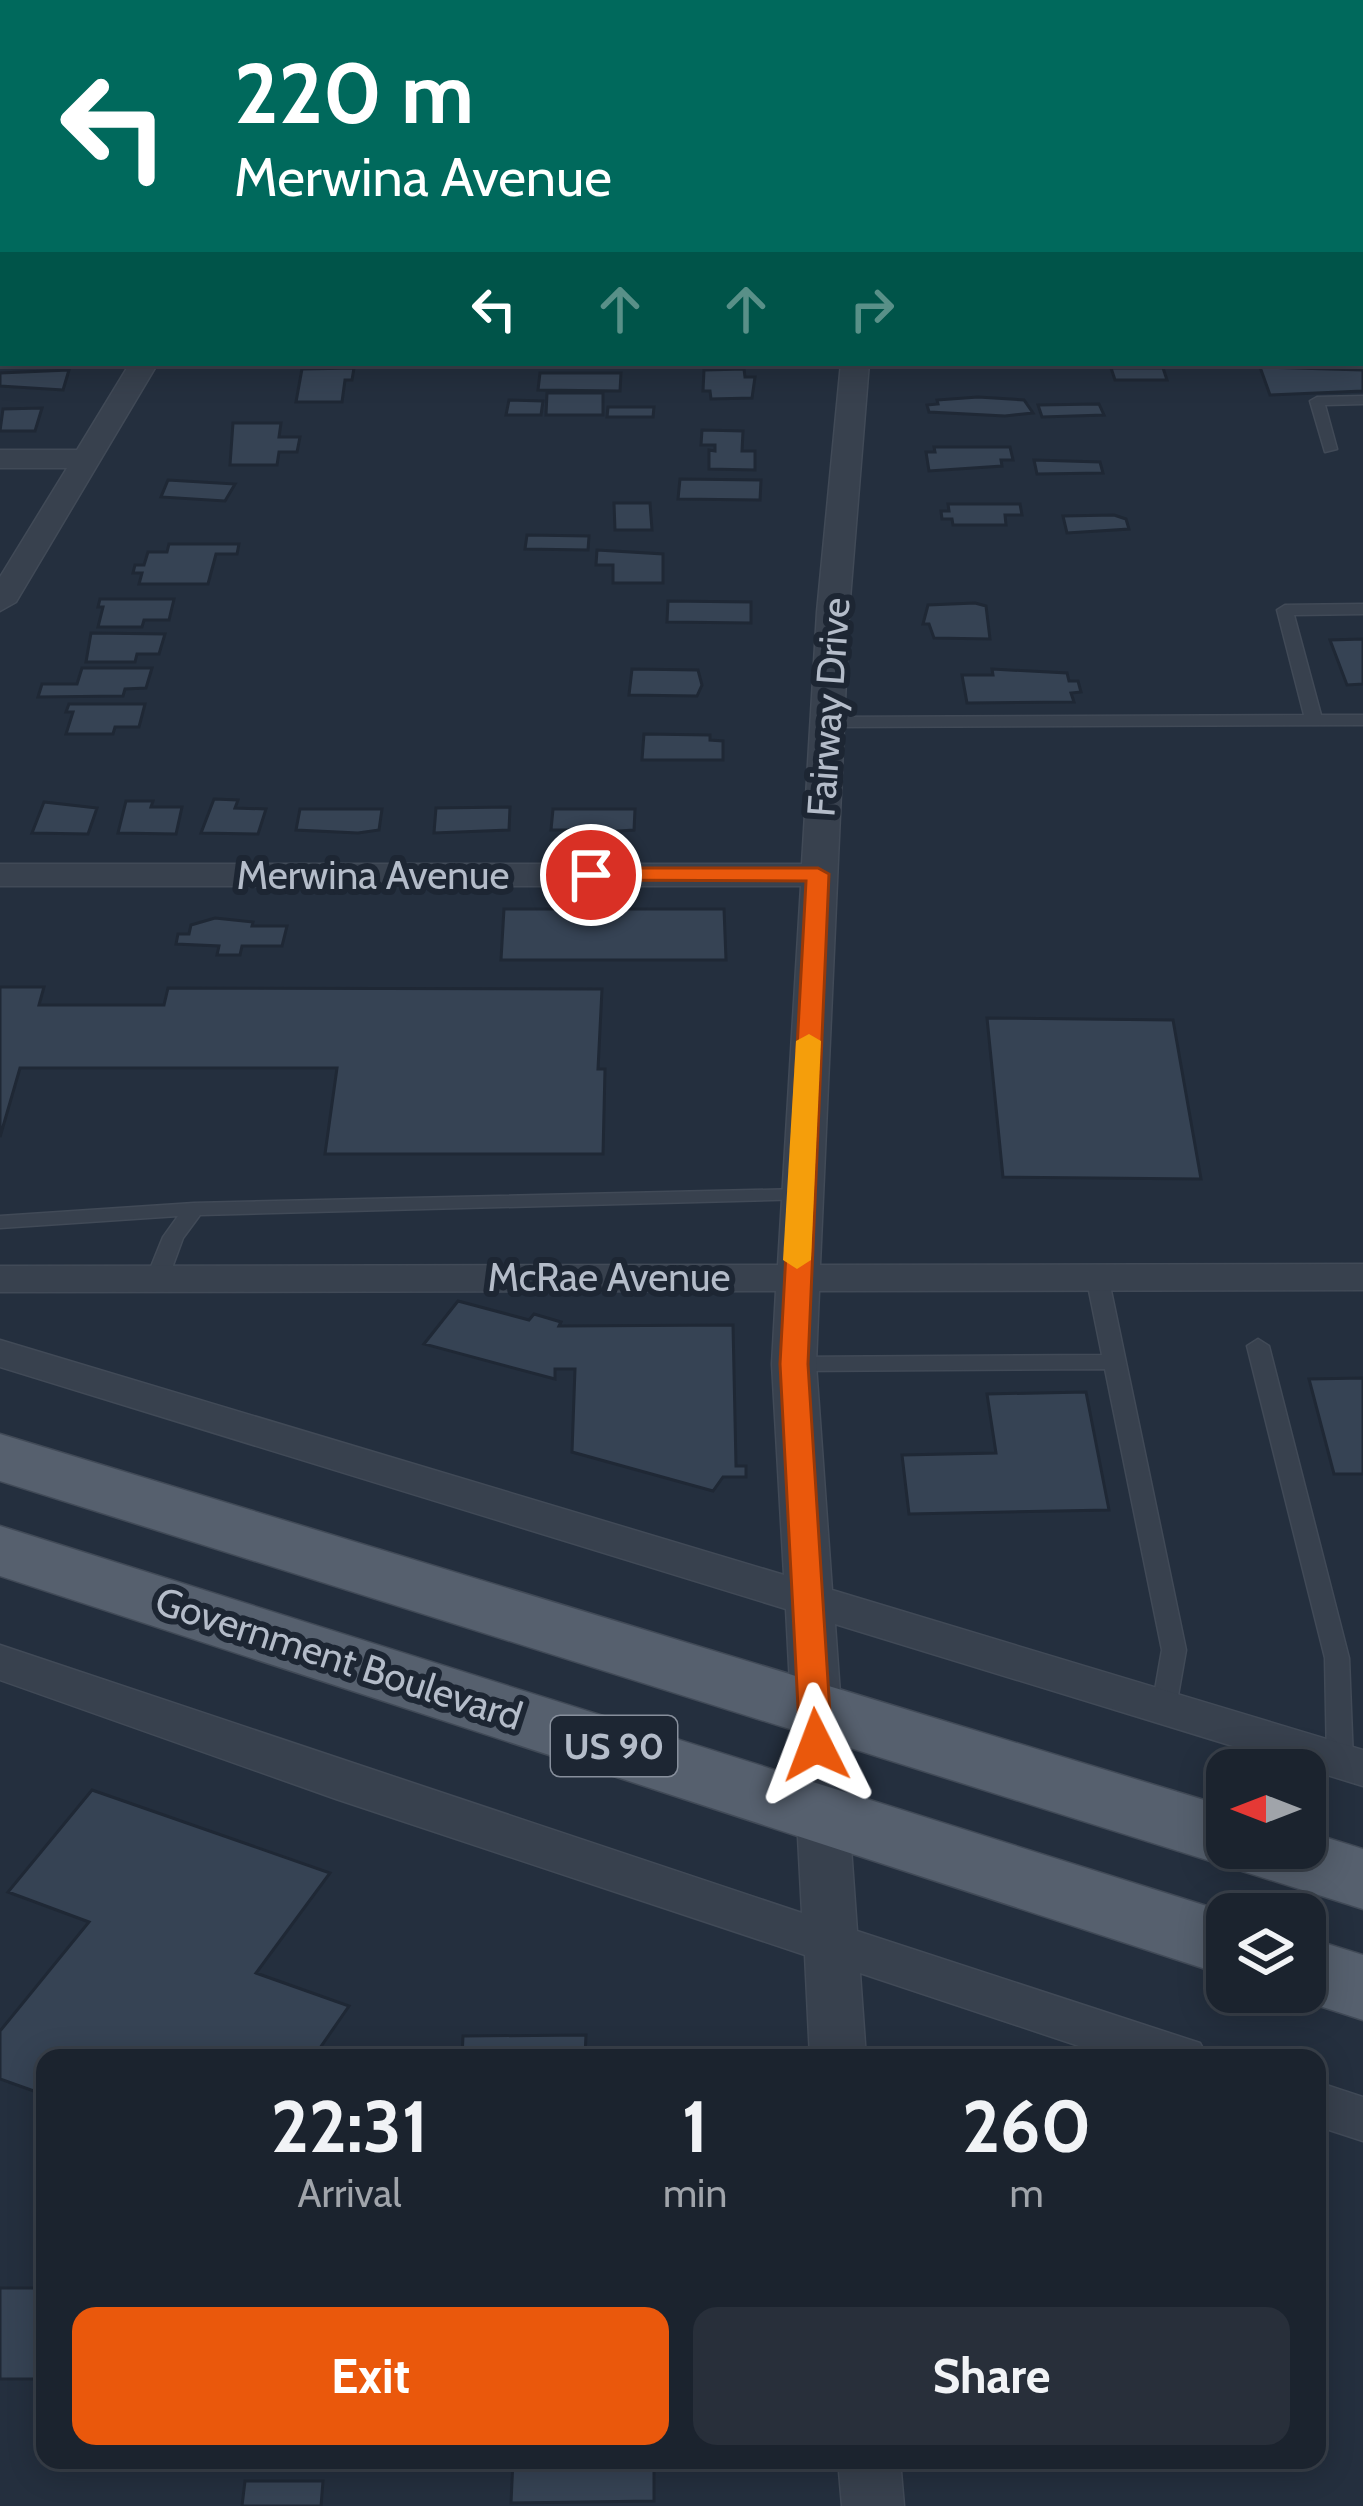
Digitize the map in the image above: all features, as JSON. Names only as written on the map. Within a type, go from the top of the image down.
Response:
[{"type":"main road","name":"US 90","points":[[0,1457],[1206,1832]]},
{"type":"main road","name":"Government Boulevard","points":[[0,1550],[1206,1937]]},
{"type":"main road","points":[[1326,1868],[1363,1879]]},
{"type":"main road","points":[[1326,1976],[1363,1988]]},
{"type":"street","points":[[0,602],[142,366]]},
{"type":"street","name":"Fairway Drive","points":[[837,2049],[794,1364],[827,722],[855,366]]},
{"type":"street","points":[[0,459],[87,459]]},
{"type":"street","name":"Merwina Avenue","points":[[0,875],[818,874]]},
{"type":"street","name":"McRae Avenue","points":[[0,1279],[1363,1277]]},
{"type":"street","points":[[0,1353],[1352,1764]]},
{"type":"street","points":[[0,1662],[354,1786],[1153,2049]]},
{"type":"street","points":[[1326,2107],[1363,2119]]},
{"type":"street","points":[[870,2469],[872,2506]]},
{"type":"lane","points":[[1330,449],[1317,401],[1363,400]]},
{"type":"lane","points":[[1314,720],[1285,610],[1363,609]]},
{"type":"lane","points":[[827,722],[1363,720]]},
{"type":"lane","points":[[0,1222],[194,1209],[800,1195]]},
{"type":"lane","points":[[157,1279],[173,1237],[194,1209]]},
{"type":"lane","points":[[1097,1276],[1174,1650],[1164,1707]]},
{"type":"lane","points":[[1258,1346],[1337,1658],[1352,1764]]},
{"type":"lane","points":[[794,1364],[1115,1362]]},
{"type":"building","points":[[1260,367],[1363,370],[1363,391],[1270,395]]},
{"type":"building","points":[[354,368],[352,380],[345,380],[342,402],[296,402],[302,369]]},
{"type":"building","points":[[1111,368],[1163,368],[1167,380],[1115,380]]},
{"type":"building","points":[[744,369],[745,377],[755,377],[752,398],[711,399],[710,391],[703,391],[704,370]]},
{"type":"building","points":[[69,370],[63,390],[0,386],[0,373]]},
{"type":"building","points":[[540,373],[621,373],[620,391],[538,390]]},
{"type":"building","points":[[547,393],[603,393],[603,415],[546,415]]},
{"type":"building","points":[[978,397],[1024,400],[1033,413],[929,412],[927,405]]},
{"type":"building","points":[[509,400],[543,401],[541,415],[506,415]]},
{"type":"building","points":[[1099,404],[1104,415],[1042,417],[1038,405]]},
{"type":"building","points":[[608,407],[654,407],[653,417],[607,417]]},
{"type":"building","points":[[42,408],[35,431],[0,431],[3,409]]},
{"type":"building","points":[[233,423],[281,423],[279,437],[300,437],[297,452],[279,452],[277,465],[230,465]]},
{"type":"building","points":[[702,430],[743,431],[742,451],[755,451],[755,470],[709,469],[709,450],[715,451],[715,445],[701,445]]},
{"type":"building","points":[[934,447],[1010,447],[1013,460],[1001,460],[1002,466],[929,471],[926,452],[935,452]]},
{"type":"building","points":[[1034,460],[1100,462],[1103,473],[1037,474]]},
{"type":"building","points":[[680,479],[761,480],[760,500],[678,499]]},
{"type":"building","points":[[168,480],[235,484],[225,501],[161,497]]},
{"type":"building","points":[[614,503],[650,503],[652,530],[615,530]]},
{"type":"building","points":[[948,504],[1020,504],[1022,515],[1005,515],[1006,525],[953,525],[952,519],[942,519],[941,511],[949,511]]},
{"type":"building","points":[[1063,516],[1126,519],[1129,529],[1067,533]]},
{"type":"building","points":[[527,535],[589,536],[588,550],[525,549]]},
{"type":"building","points":[[169,544],[239,544],[237,554],[216,554],[208,584],[139,584],[142,573],[133,573],[135,565],[144,565],[148,552],[167,552]]},
{"type":"building","points":[[597,550],[663,554],[663,583],[613,583],[613,565],[596,565]]},
{"type":"building","points":[[100,599],[174,599],[169,620],[144,620],[142,627],[98,627]]},
{"type":"building","points":[[668,601],[751,602],[751,623],[667,622]]},
{"type":"building","points":[[928,605],[986,606],[990,639],[934,638],[929,624],[923,624]]},
{"type":"building","points":[[91,633],[165,634],[159,654],[137,654],[135,662],[86,662]]},
{"type":"building","points":[[1363,639],[1363,684],[1347,685],[1330,640]]},
{"type":"building","points":[[82,668],[152,668],[146,688],[125,689],[123,696],[38,697],[42,684],[77,684]]},
{"type":"building","points":[[632,669],[698,670],[702,685],[697,696],[629,695]]},
{"type":"building","points":[[992,669],[1067,673],[1069,681],[1078,681],[1081,692],[1071,693],[1074,702],[967,703],[962,675],[993,675]]},
{"type":"building","points":[[69,704],[145,704],[139,727],[115,727],[113,734],[66,734],[73,712],[66,712]]},
{"type":"building","points":[[644,734],[710,735],[710,740],[723,741],[723,760],[642,760]]},
{"type":"building","points":[[214,799],[238,800],[235,808],[266,809],[258,834],[201,833]]},
{"type":"building","points":[[126,801],[182,807],[176,834],[118,833]]},
{"type":"building","points":[[44,802],[97,808],[88,834],[32,833]]},
{"type":"building","points":[[510,807],[509,830],[434,833],[436,808]]},
{"type":"building","points":[[300,809],[382,809],[379,830],[358,833],[296,830]]},
{"type":"building","points":[[553,809],[635,809],[634,830],[575,834],[576,830],[551,830]]},
{"type":"building","points":[[504,909],[724,909],[726,960],[501,960]]},
{"type":"building","points":[[215,918],[253,922],[252,926],[287,926],[282,946],[242,946],[240,955],[217,955],[219,946],[176,944],[178,934],[189,934],[191,925]]},
{"type":"building","points":[[0,987],[44,987],[39,1005],[164,1005],[168,988],[602,989],[598,1069],[605,1069],[603,1154],[325,1154],[337,1068],[20,1068],[0,1137]]},
{"type":"building","points":[[987,1018],[1173,1020],[1201,1179],[1003,1177]]},
{"type":"building","points":[[458,1301],[529,1320],[534,1314],[561,1322],[559,1326],[733,1325],[736,1466],[746,1466],[746,1477],[723,1477],[713,1491],[572,1452],[575,1369],[555,1369],[555,1379],[424,1344]]},
{"type":"building","points":[[1363,1378],[1363,1474],[1334,1474],[1309,1379]]},
{"type":"building","points":[[1086,1392],[1109,1510],[909,1514],[902,1455],[996,1453],[987,1394]]},
{"type":"building","points":[[92,1790],[330,1873],[256,1973],[349,2006],[319,2049],[36,2049],[36,2092],[0,2079],[0,2031],[89,1922],[8,1892]]},
{"type":"building","points":[[586,2035],[585,2049],[462,2049],[463,2036]]},
{"type":"building","points":[[0,2288],[36,2288],[36,2379],[0,2379]]},
{"type":"building","points":[[513,2469],[654,2469],[654,2501],[511,2503]]},
{"type":"building","points":[[245,2481],[323,2481],[321,2506],[242,2506]]},
{"type":"slow traffic","points":[[797,1260],[809,1041]]},
{"type":"route","points":[[591,875],[818,874],[794,1364],[816,1745]]}]
